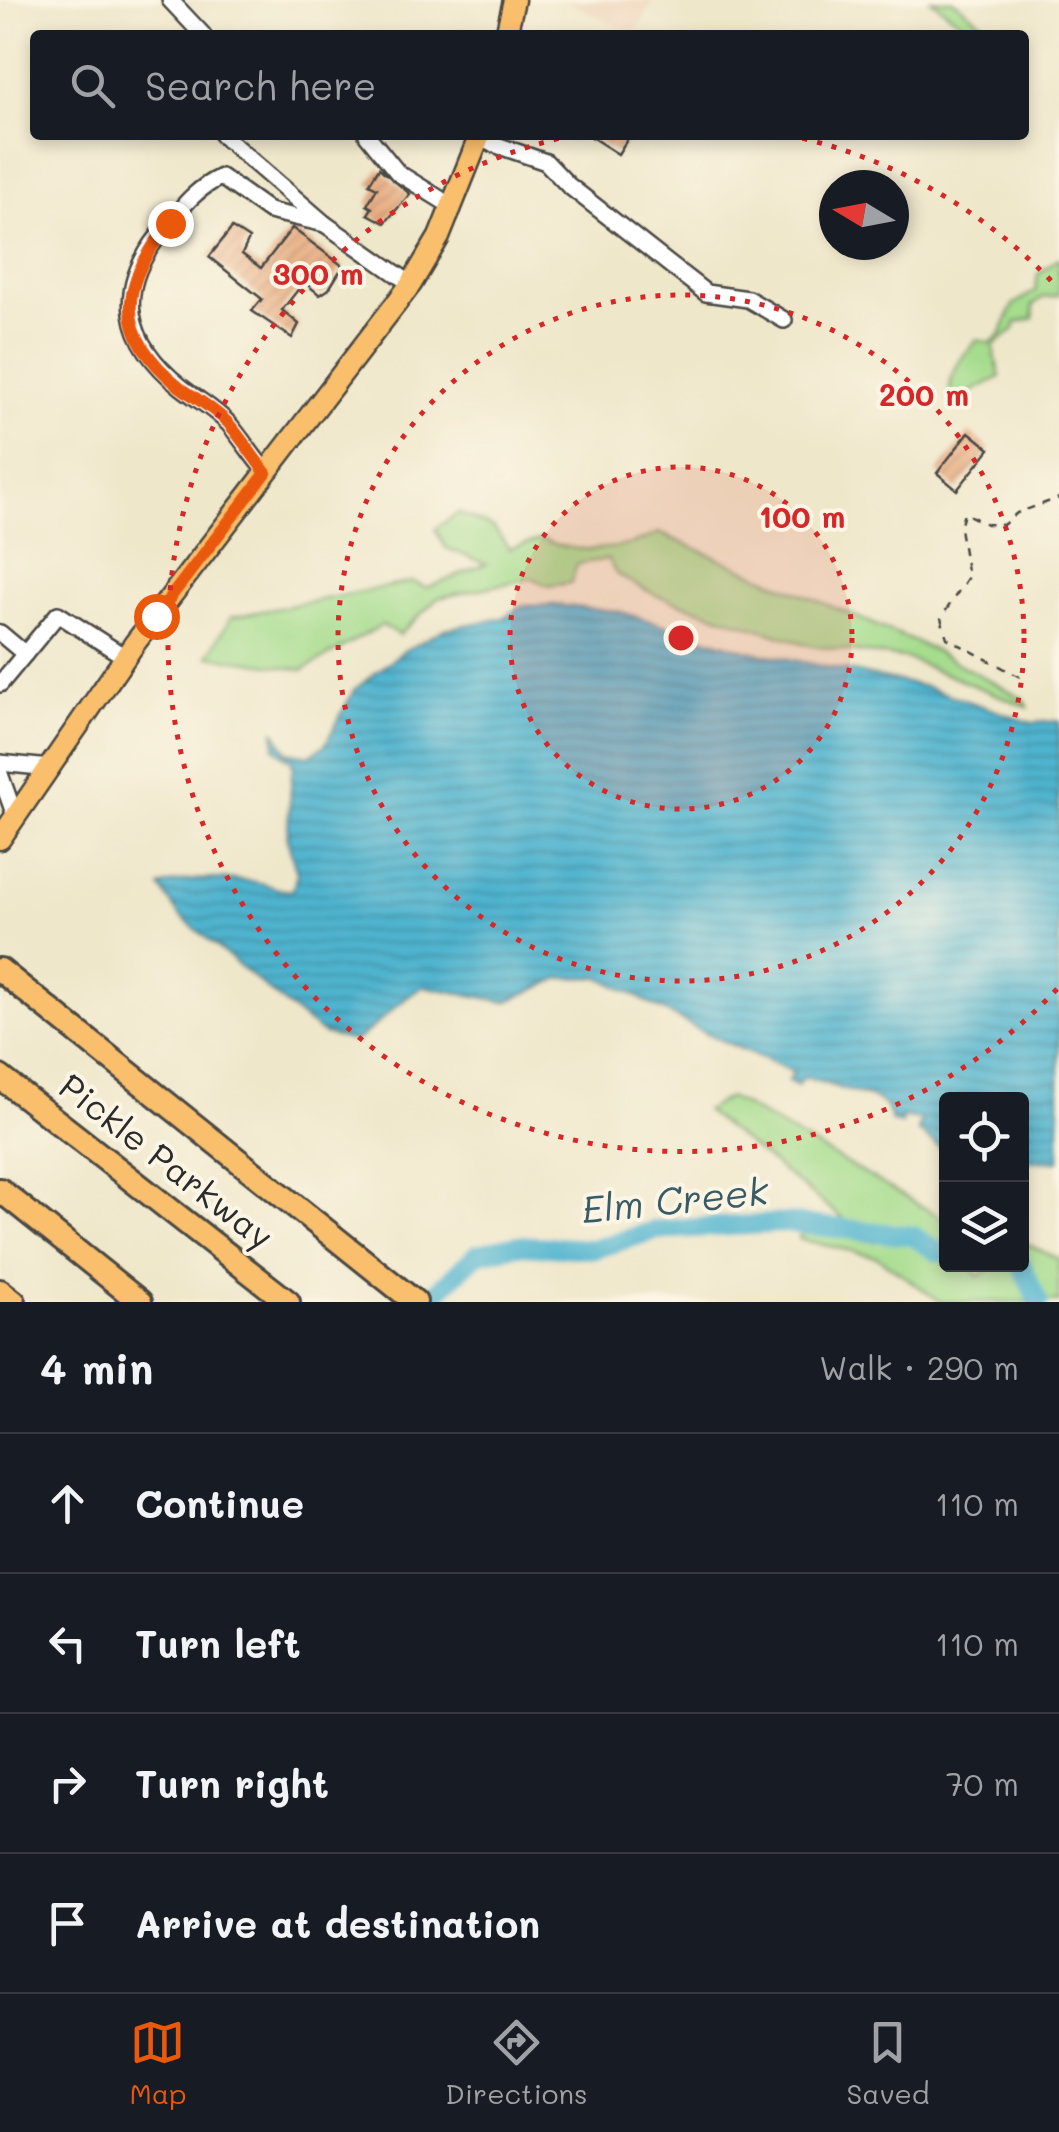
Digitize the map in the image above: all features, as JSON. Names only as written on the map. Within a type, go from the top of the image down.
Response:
[{"type":"highway","points":[[0,970],[416,1302]]},
{"type":"highway","name":"Pickle Parkway","points":[[0,1077],[288,1302]]},
{"type":"highway","points":[[0,1190],[140,1302]]},
{"type":"highway","points":[[0,1291],[14,1302]]},
{"type":"main road","points":[[507,30],[514,0]]},
{"type":"main road","points":[[0,838],[130,650],[411,284],[452,207],[479,140]]},
{"type":"lane","points":[[170,0],[198,30]]},
{"type":"lane","points":[[228,140],[325,224],[411,284]]},
{"type":"lane","points":[[371,140],[398,173],[452,207]]},
{"type":"lane","points":[[488,140],[546,162],[568,185],[706,293],[748,299],[784,320]]},
{"type":"lane","points":[[266,473],[231,426],[177,384],[150,355],[137,334],[128,300],[134,274],[145,253],[201,186],[221,177],[269,212],[325,224]]},
{"type":"lane","points":[[0,684],[58,614],[130,650]]},
{"type":"lane","points":[[0,633],[25,654]]},
{"type":"lane","points":[[0,763],[50,768]]},
{"type":"lane","points":[[0,774],[15,816]]},
{"type":"path","points":[[1020,676],[947,638],[941,618],[968,577],[960,528],[964,513],[987,524],[1002,525],[1017,513],[1059,498]]},
{"type":"shaded area","points":[[566,0],[654,0],[637,30],[624,30]]},
{"type":"green space","points":[[931,0],[953,0],[992,30],[972,30]]},
{"type":"green space","points":[[1059,258],[1059,295],[1042,298],[1033,305],[1034,318],[1016,323],[1014,330],[993,346],[1000,377],[951,402],[953,376],[965,354],[977,340],[990,343],[1001,335],[1013,305],[1035,291],[1038,274]]},
{"type":"green space","points":[[458,513],[494,528],[509,549],[542,539],[570,548],[601,549],[631,544],[659,533],[927,647],[1024,699],[1028,707],[905,658],[812,646],[658,596],[617,575],[608,559],[577,564],[571,583],[548,586],[532,578],[438,598],[399,635],[382,625],[303,670],[208,656],[231,617],[412,582],[427,588],[486,564],[446,548],[435,529]]},
{"type":"green space","points":[[729,1097],[939,1216],[939,1272],[976,1272],[979,1276],[984,1272],[1029,1272],[1029,1245],[1059,1259],[1059,1302],[941,1302],[877,1257],[799,1239],[801,1231],[872,1241],[705,1111]]},
{"type":"water","points":[[521,606],[621,612],[749,651],[926,687],[1032,723],[1059,721],[1059,1161],[1029,1161],[1029,1092],[939,1092],[939,1148],[918,1131],[921,1120],[901,1117],[902,1124],[892,1122],[885,1105],[875,1099],[804,1077],[797,1086],[788,1081],[794,1072],[707,1034],[600,977],[561,978],[506,1002],[424,986],[355,1041],[324,1034],[179,915],[160,887],[219,879],[293,890],[297,873],[287,839],[293,762],[275,748],[274,730],[287,752],[309,756],[325,745],[354,690],[402,652],[445,629],[503,618]]},
{"type":"building","points":[[596,140],[627,140],[618,154]]},
{"type":"building","points":[[379,168],[410,194],[385,223],[368,214],[372,208],[367,205],[377,188],[369,184]]},
{"type":"building","points":[[232,228],[249,239],[242,254],[261,268],[292,228],[343,266],[329,289],[320,295],[304,282],[282,310],[299,324],[292,338],[252,311],[262,299],[209,257]]},
{"type":"building","points":[[969,432],[990,449],[957,490],[937,473]]},
{"type":"waterway","name":"Elm Creek","points":[[426,1302],[477,1254],[517,1245],[594,1249],[656,1230],[789,1223],[913,1236],[939,1251]]},
{"type":"waterway","name":"Elm Creek","points":[[1025,1272],[1038,1302]]},
{"type":"route","points":[[156,616],[266,473],[231,426],[177,384],[137,334],[128,300],[134,274],[145,253],[170,223]]}]
